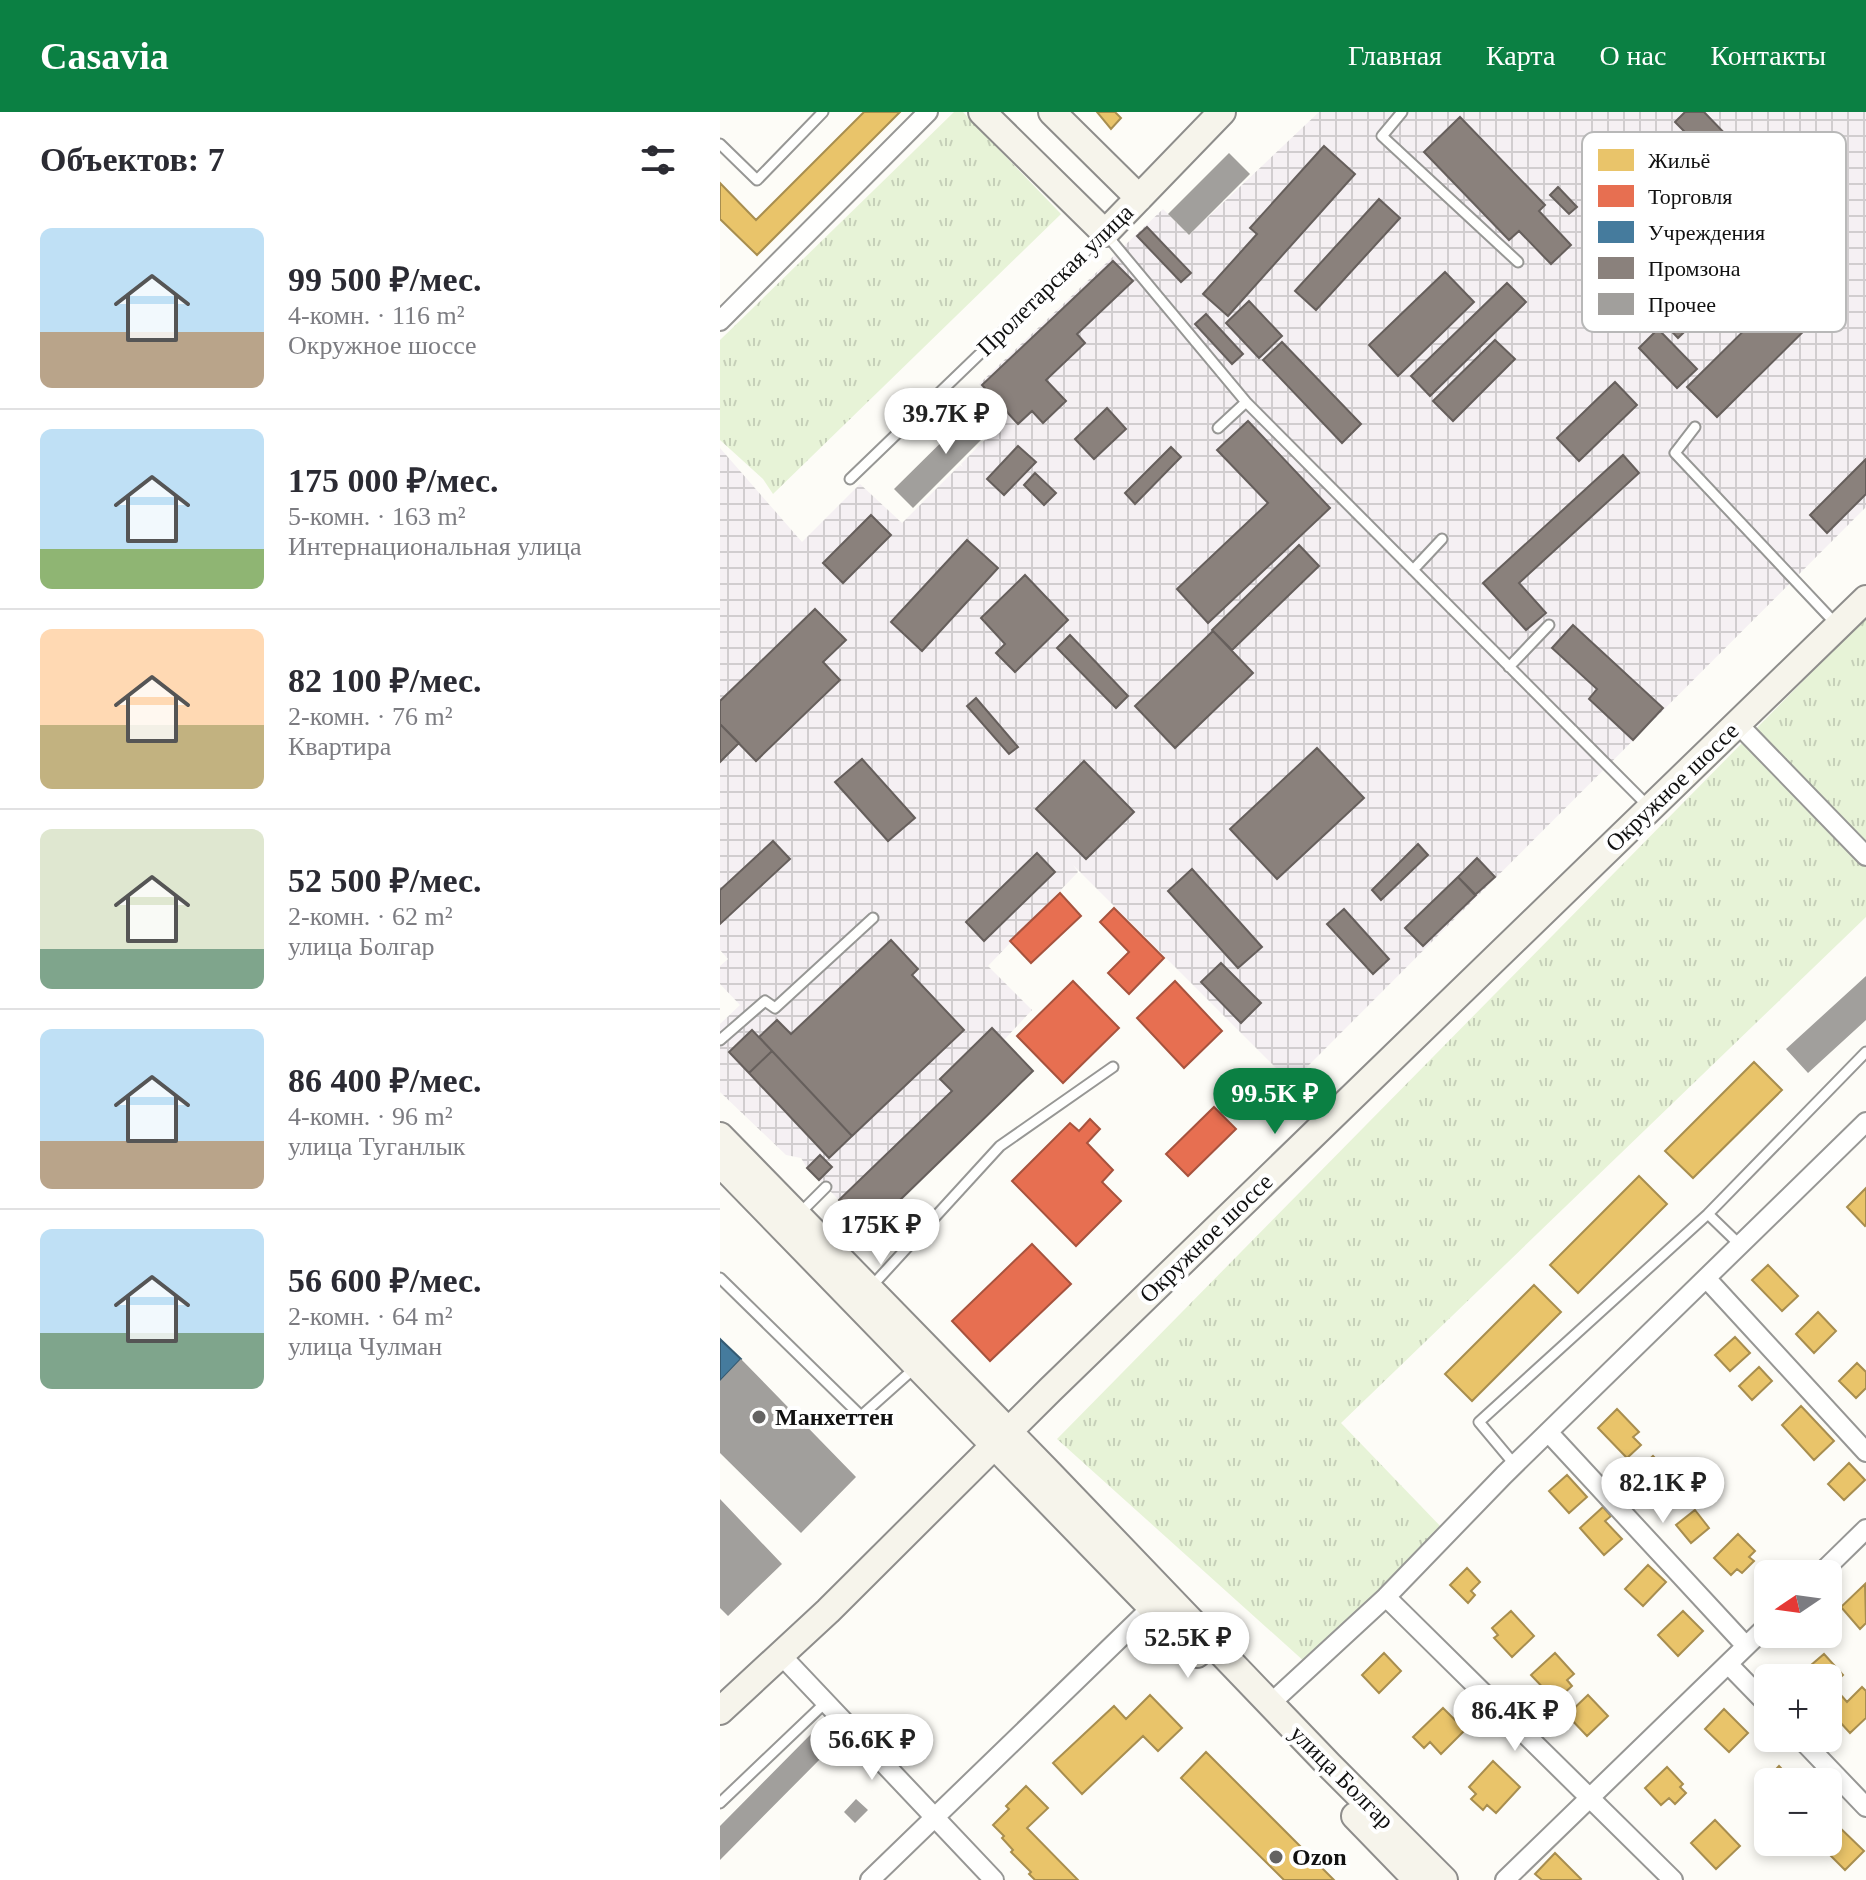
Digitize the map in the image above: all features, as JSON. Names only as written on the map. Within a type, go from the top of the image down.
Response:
[{"type":"street","points":[[720,321],[928,112]]},
{"type":"street","points":[[982,112],[1105,233]]},
{"type":"street","points":[[1052,112],[1139,198]]},
{"type":"street","name":"Пролетарская улица","points":[[1105,233],[1222,112]]},
{"type":"street","name":"Окружное шоссе","points":[[720,1711],[1866,599]]},
{"type":"street","points":[[1738,724],[1866,856]]},
{"type":"street","points":[[1270,1704],[1386,1597],[1548,1432],[1866,1122]]},
{"type":"street","points":[[720,1136],[869,1290],[1000,1439]]},
{"type":"street","points":[[720,1163],[917,1366],[1000,1439]]},
{"type":"street","points":[[1706,1278],[1866,1452]]},
{"type":"street","points":[[1548,1432],[1746,1646]]},
{"type":"street","name":"улица Болгар","points":[[1000,1439],[1152,1607],[1417,1880]]},
{"type":"street","name":"улица Болгар","points":[[1000,1439],[1444,1880]]},
{"type":"street","points":[[1835,1560],[1864,1534]]},
{"type":"street","points":[[1386,1597],[1673,1880]]},
{"type":"street","points":[[870,1880],[1152,1607]]},
{"type":"street","points":[[1505,1880],[1754,1638]]},
{"type":"street","points":[[781,1655],[994,1880]]},
{"type":"street","points":[[1728,1664],[1754,1691]]},
{"type":"street","points":[[1813,1752],[1866,1807]]},
{"type":"lane","points":[[720,144],[757,180],[823,112]]},
{"type":"lane","points":[[1402,112],[1382,136],[1518,262]]},
{"type":"lane","points":[[1105,233],[1246,402],[1650,808]]},
{"type":"lane","name":"Пролетарская улица","points":[[850,479],[1105,233]]},
{"type":"lane","points":[[1218,428],[1246,402]]},
{"type":"lane","points":[[1695,427],[1675,453],[1838,627]]},
{"type":"lane","points":[[1413,570],[1442,539]]},
{"type":"lane","points":[[1509,667],[1549,625]]},
{"type":"lane","points":[[720,1040],[765,1001],[775,1008],[873,918]]},
{"type":"lane","points":[[1515,1465],[1479,1422],[1708,1214],[1866,1052]]},
{"type":"lane","points":[[869,1290],[1000,1146],[1113,1067]]},
{"type":"lane","points":[[797,1216],[826,1187]]},
{"type":"lane","points":[[1708,1214],[1740,1245]]},
{"type":"lane","points":[[720,1278],[861,1416],[917,1366]]},
{"type":"lane","points":[[720,1803],[826,1702]]},
{"type":"shaded area","points":[[1319,112],[1866,112],[1866,507],[1291,1083],[1073,865],[1078,872],[988,966],[1032,1010],[1004,1040],[991,1028],[939,1078],[951,1091],[839,1200],[801,1158],[786,1155],[720,1092],[720,1024],[740,1005],[720,984],[720,966],[728,959],[720,950],[720,448],[802,542],[860,484],[902,523],[960,465],[963,467],[961,464],[1006,418],[979,384],[1163,209],[1189,235]]},
{"type":"green space","points":[[954,112],[963,112],[1061,214],[773,494],[763,479],[720,440],[720,340]]},
{"type":"green space","points":[[1866,617],[1866,917],[1341,1423],[1444,1530],[1306,1663],[1057,1439]]},
{"type":"building: Жильё","points":[[864,112],[900,112],[757,255],[720,219],[720,183],[756,220]]},
{"type":"building: Жильё","points":[[1097,112],[1115,112],[1121,118],[1111,129]]},
{"type":"building: Жильё","points":[[1754,1062],[1782,1090],[1693,1178],[1665,1151]]},
{"type":"building: Жильё","points":[[1639,1176],[1667,1204],[1578,1293],[1550,1265]]},
{"type":"building: Жильё","points":[[1866,1188],[1866,1225],[1865,1226],[1847,1207]]},
{"type":"building: Жильё","points":[[1768,1265],[1798,1296],[1782,1311],[1752,1280]]},
{"type":"building: Жильё","points":[[1534,1285],[1561,1312],[1472,1401],[1445,1374]]},
{"type":"building: Жильё","points":[[1818,1312],[1836,1331],[1814,1353],[1796,1334]]},
{"type":"building: Жильё","points":[[1735,1337],[1750,1353],[1730,1371],[1715,1355]]},
{"type":"building: Жильё","points":[[1857,1363],[1866,1372],[1866,1388],[1856,1398],[1839,1381]]},
{"type":"building: Жильё","points":[[1759,1367],[1772,1381],[1752,1400],[1739,1386]]},
{"type":"building: Жильё","points":[[1801,1406],[1834,1441],[1814,1460],[1782,1425]]},
{"type":"building: Жильё","points":[[1617,1409],[1639,1432],[1633,1437],[1641,1445],[1627,1458],[1598,1428]]},
{"type":"building: Жильё","points":[[1653,1456],[1687,1491],[1669,1508],[1636,1472]]},
{"type":"building: Жильё","points":[[1849,1463],[1865,1480],[1844,1500],[1828,1484]]},
{"type":"building: Жильё","points":[[1567,1475],[1587,1497],[1569,1513],[1549,1491]]},
{"type":"building: Жильё","points":[[1603,1507],[1611,1516],[1605,1521],[1622,1539],[1604,1555],[1580,1528]]},
{"type":"building: Жильё","points":[[1695,1510],[1709,1528],[1691,1543],[1676,1525]]},
{"type":"building: Жильё","points":[[1738,1534],[1755,1551],[1749,1557],[1754,1561],[1742,1573],[1737,1569],[1731,1575],[1714,1558]]},
{"type":"building: Жильё","points":[[1648,1565],[1666,1582],[1643,1606],[1625,1589]]},
{"type":"building: Жильё","points":[[1467,1568],[1480,1582],[1471,1591],[1475,1595],[1468,1603],[1450,1585]]},
{"type":"building: Жильё","points":[[1865,1584],[1866,1623],[1860,1629],[1842,1606]]},
{"type":"building: Жильё","points":[[1511,1611],[1534,1636],[1512,1657],[1494,1638],[1498,1635],[1492,1628]]},
{"type":"building: Жильё","points":[[1683,1611],[1703,1631],[1678,1656],[1658,1635]]},
{"type":"building: Жильё","points":[[1384,1653],[1401,1671],[1379,1693],[1362,1675]]},
{"type":"building: Жильё","points":[[1555,1653],[1574,1674],[1567,1680],[1572,1686],[1561,1696],[1555,1690],[1550,1695],[1531,1675]]},
{"type":"building: Жильё","points":[[1824,1654],[1833,1664],[1812,1664]]},
{"type":"building: Жильё","points":[[1862,1687],[1866,1691],[1866,1718],[1850,1733],[1842,1724],[1842,1696],[1847,1702]]},
{"type":"building: Жильё","points":[[1150,1695],[1182,1728],[1158,1751],[1143,1736],[1082,1794],[1053,1763],[1114,1706],[1126,1719]]},
{"type":"building: Жильё","points":[[1588,1695],[1608,1716],[1587,1736],[1567,1715]]},
{"type":"building: Жильё","points":[[1443,1708],[1465,1730],[1441,1754],[1430,1742],[1424,1748],[1413,1737]]},
{"type":"building: Жильё","points":[[1724,1709],[1748,1733],[1729,1752],[1705,1729]]},
{"type":"building: Жильё","points":[[1206,1752],[1334,1880],[1284,1880],[1181,1778]]},
{"type":"building: Жильё","points":[[1493,1761],[1520,1787],[1496,1813],[1487,1805],[1483,1810],[1471,1799],[1476,1794],[1469,1787]]},
{"type":"building: Жильё","points":[[1667,1767],[1683,1784],[1680,1787],[1686,1793],[1675,1804],[1669,1798],[1661,1805],[1645,1788]]},
{"type":"building: Жильё","points":[[1026,1786],[1048,1808],[1027,1828],[1078,1880],[1035,1880],[993,1825]]},
{"type":"building: Жильё","points":[[1715,1820],[1740,1846],[1716,1869],[1691,1843]]},
{"type":"building: Жильё","points":[[1842,1830],[1864,1851],[1845,1870],[1831,1856],[1842,1856]]},
{"type":"building: Жильё","points":[[1555,1853],[1580,1880],[1542,1880],[1535,1874]]},
{"type":"building: Торговля","points":[[1060,893],[1081,916],[1031,963],[1010,941]]},
{"type":"building: Торговля","points":[[1114,908],[1164,958],[1129,994],[1108,973],[1129,952],[1100,922]]},
{"type":"building: Торговля","points":[[1073,981],[1119,1028],[1063,1083],[1017,1036]]},
{"type":"building: Торговля","points":[[1175,981],[1222,1031],[1184,1068],[1137,1018]]},
{"type":"building: Торговля","points":[[1214,1107],[1236,1129],[1188,1176],[1166,1154]]},
{"type":"building: Торговля","points":[[1090,1119],[1100,1129],[1087,1143],[1113,1170],[1102,1182],[1121,1201],[1076,1246],[1012,1181],[1070,1123],[1079,1131]]},
{"type":"building: Торговля","points":[[1032,1244],[1071,1284],[990,1361],[952,1321]]},
{"type":"building: Учреждения","points":[[720,1339],[741,1359],[720,1381]]},
{"type":"building: Промзона","points":[[1685,112],[1704,112],[1723,132],[1685,132],[1675,122]]},
{"type":"building: Промзона","points":[[1460,117],[1545,205],[1539,211],[1571,245],[1551,264],[1519,231],[1509,240],[1424,152]]},
{"type":"building: Промзона","points":[[1324,146],[1355,174],[1228,316],[1203,294],[1257,234],[1250,228]]},
{"type":"building: Промзона","points":[[1558,187],[1577,207],[1569,214],[1550,195]]},
{"type":"building: Промзона","points":[[1379,199],[1400,218],[1316,310],[1295,291]]},
{"type":"building: Промзона","points":[[1147,227],[1191,273],[1181,282],[1137,236]]},
{"type":"building: Промзона","points":[[1113,261],[1133,281],[1077,334],[1085,343],[1046,380],[1066,401],[1043,423],[1032,411],[1018,424],[982,385]]},
{"type":"building: Промзона","points":[[1445,272],[1474,302],[1398,376],[1369,345]]},
{"type":"building: Промзона","points":[[1507,283],[1526,302],[1430,396],[1411,376]]},
{"type":"building: Промзона","points":[[1249,301],[1282,336],[1259,358],[1226,323]]},
{"type":"building: Промзона","points":[[1206,314],[1243,354],[1232,364],[1195,324]]},
{"type":"building: Промзона","points":[[1655,332],[1661,332],[1697,369],[1677,388],[1639,348]]},
{"type":"building: Промзона","points":[[1742,332],[1803,332],[1717,417],[1687,387]]},
{"type":"building: Промзона","points":[[1495,340],[1515,359],[1453,421],[1433,401]]},
{"type":"building: Промзона","points":[[1282,342],[1361,424],[1342,443],[1263,360]]},
{"type":"building: Промзона","points":[[1615,382],[1637,405],[1579,461],[1557,438]]},
{"type":"building: Промзона","points":[[1107,408],[1126,429],[1094,459],[1075,439]]},
{"type":"building: Промзона","points":[[1248,421],[1330,508],[1208,623],[1177,589],[1268,503],[1217,450]]},
{"type":"building: Промзона","points":[[1018,446],[1036,462],[1004,495],[987,479]]},
{"type":"building: Промзона","points":[[1171,447],[1181,457],[1135,504],[1125,493]]},
{"type":"building: Промзона","points":[[1623,455],[1639,473],[1519,583],[1546,613],[1526,630],[1483,583]]},
{"type":"building: Промзона","points":[[1866,459],[1866,494],[1827,533],[1810,515]]},
{"type":"building: Промзона","points":[[1035,473],[1056,493],[1044,505],[1024,485]]},
{"type":"building: Промзона","points":[[871,515],[891,535],[843,583],[823,563]]},
{"type":"building: Промзона","points":[[967,540],[998,568],[922,651],[891,622]]},
{"type":"building: Промзона","points":[[1299,545],[1319,566],[1232,650],[1212,630]]},
{"type":"building: Промзона","points":[[1025,575],[1068,620],[1015,672],[996,653],[1005,644],[981,618]]},
{"type":"building: Промзона","points":[[815,609],[846,640],[823,662],[840,680],[756,761],[720,724],[720,701]]},
{"type":"building: Промзона","points":[[1573,625],[1663,708],[1633,740],[1589,699],[1597,689],[1552,648]]},
{"type":"building: Промзона","points":[[1213,631],[1253,673],[1175,748],[1135,706]]},
{"type":"building: Промзона","points":[[1070,635],[1128,696],[1116,708],[1057,648]]},
{"type":"building: Промзона","points":[[976,698],[1018,747],[1009,754],[967,706]]},
{"type":"building: Промзона","points":[[720,724],[739,743],[720,762]]},
{"type":"building: Промзона","points":[[1317,748],[1364,798],[1277,879],[1230,829]]},
{"type":"building: Промзона","points":[[862,759],[915,818],[888,841],[835,782]]},
{"type":"building: Промзона","points":[[1084,761],[1134,812],[1086,859],[1036,809]]},
{"type":"building: Промзона","points":[[773,841],[790,859],[720,924],[720,890]]},
{"type":"building: Промзона","points":[[1418,844],[1428,855],[1381,900],[1372,890]]},
{"type":"building: Промзона","points":[[1037,853],[1055,872],[984,941],[966,922]]},
{"type":"building: Промзона","points":[[1477,858],[1495,877],[1475,895],[1458,877]]},
{"type":"building: Промзона","points":[[1192,869],[1262,947],[1238,968],[1168,891]]},
{"type":"building: Промзона","points":[[1458,877],[1476,895],[1423,946],[1405,928]]},
{"type":"building: Промзона","points":[[1344,909],[1389,959],[1373,974],[1327,924]]},
{"type":"building: Промзона","points":[[891,940],[918,969],[912,975],[964,1030],[852,1136],[759,1037],[777,1020],[791,1034]]},
{"type":"building: Промзона","points":[[1221,963],[1261,1003],[1241,1023],[1201,982]]},
{"type":"building: Промзона","points":[[992,1028],[1033,1071],[869,1230],[839,1200],[952,1091],[940,1079]]},
{"type":"building: Промзона","points":[[752,1030],[772,1051],[749,1073],[729,1052]]},
{"type":"building: Промзона","points":[[772,1051],[852,1136],[829,1158],[749,1073]]},
{"type":"building: Промзона","points":[[820,1155],[832,1167],[819,1180],[807,1168]]},
{"type":"building: Прочее","points":[[1229,153],[1250,174],[1189,235],[1168,214]]},
{"type":"building: Прочее","points":[[980,404],[998,423],[913,508],[894,489]]},
{"type":"building: Прочее","points":[[1866,976],[1866,1020],[1808,1073],[1786,1049]]},
{"type":"building: Прочее","name":"Манхеттен","points":[[741,1359],[856,1477],[801,1533],[720,1453],[720,1381]]},
{"type":"building: Прочее","points":[[720,1499],[782,1564],[728,1616],[720,1608]]},
{"type":"building: Прочее","points":[[814,1731],[831,1748],[720,1860],[720,1826]]},
{"type":"building: Прочее","points":[[856,1799],[868,1810],[855,1823],[844,1812]]},
{"type":"place","name":"Манхеттен","points":[[759,1417]]},
{"type":"place","name":"Ozon","points":[[1276,1857]]}]
